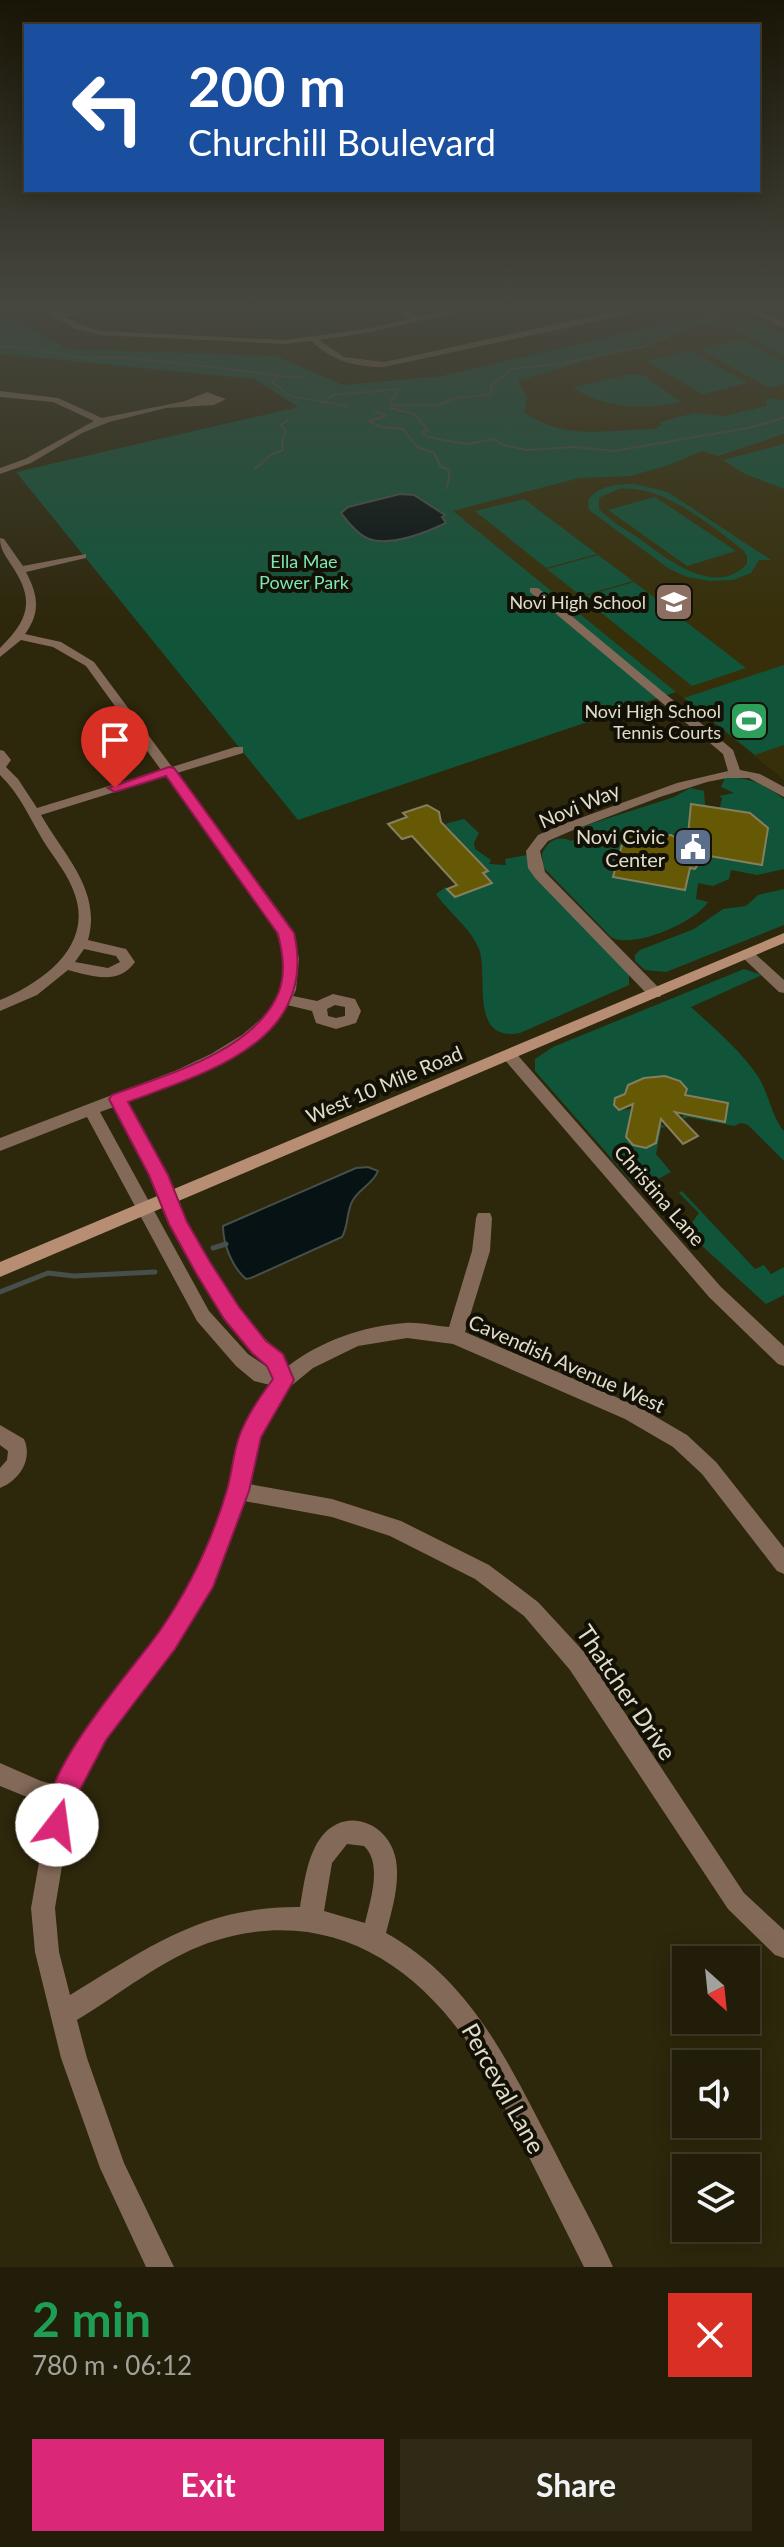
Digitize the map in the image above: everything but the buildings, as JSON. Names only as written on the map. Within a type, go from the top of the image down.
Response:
[{"type":"main road","name":"West 10 Mile Road","points":[[0,1270],[784,938]]},
{"type":"street","points":[[81,412],[101,421]]},
{"type":"street","points":[[0,471],[33,461],[73,433],[101,421],[144,412]]},
{"type":"street","points":[[0,541],[21,570],[33,594],[32,613],[19,636],[0,654]]},
{"type":"street","points":[[21,570],[82,556]]},
{"type":"street","points":[[534,590],[729,753],[735,774],[759,778],[784,793]]},
{"type":"street","points":[[0,1145],[219,1059],[258,1032],[284,999],[292,969],[286,933],[86,661],[57,644],[19,636]]},
{"type":"street","points":[[33,813],[239,750]]},
{"type":"street","points":[[0,754],[5,760],[0,768],[33,813],[82,894],[86,919],[80,943],[65,964],[36,988],[0,1006]]},
{"type":"street","name":"Novi Way","points":[[655,993],[540,875],[535,868],[533,851],[543,838],[566,828],[701,779],[735,774]]},
{"type":"street","points":[[65,964],[111,973],[127,965],[128,959],[121,952],[80,943]]},
{"type":"street","points":[[747,954],[784,988]]},
{"type":"street","points":[[284,999],[319,1007]]},
{"type":"street","name":"Christina Lane","points":[[509,1055],[715,1292],[784,1358]]},
{"type":"street","points":[[118,1099],[169,1199],[178,1224],[203,1267],[232,1313],[259,1347],[275,1360],[284,1380]]},
{"type":"street","points":[[91,1110],[180,1278],[211,1327],[261,1375],[284,1380]]},
{"type":"street","points":[[115,1156],[142,1146]]},
{"type":"street","points":[[455,1336],[481,1251],[484,1218]]},
{"type":"street","points":[[180,1278],[203,1267]]},
{"type":"street","name":"Cavendish Avenue West","points":[[284,1380],[307,1362],[355,1339],[407,1330],[455,1336],[632,1413],[680,1441],[709,1468],[784,1564]]},
{"type":"street","points":[[160,2267],[113,2168],[61,2015],[47,1952],[43,1908],[62,1798],[97,1731],[167,1641],[205,1579],[238,1491],[250,1437],[261,1413],[284,1380]]},
{"type":"street","points":[[0,1434],[17,1445],[18,1456],[16,1464],[0,1479]]},
{"type":"street","name":"Thatcher Drive","points":[[238,1491],[332,1508],[394,1528],[482,1572],[531,1609],[578,1662],[736,1901],[784,1946]]},
{"type":"street","points":[[0,1774],[39,1792],[62,1798]]},
{"type":"street","points":[[310,1919],[324,1854],[330,1844],[348,1833],[368,1834],[381,1846],[386,1868],[373,1937]]},
{"type":"street","name":"Perceval Lane","points":[[61,2015],[197,1936],[258,1920],[310,1919],[373,1937],[424,1971],[475,2030],[500,2072],[599,2267]]},
{"type":"shaded area","name":"Novi High School","points":[[490,412],[784,412],[784,780],[452,511],[578,478]]},
{"type":"shaded area","points":[[400,494],[414,495],[445,515],[442,517],[446,523],[410,537],[378,541],[361,535],[341,513],[348,507]]},
{"type":"shaded area","points":[[368,1167],[378,1171],[353,1200],[342,1237],[251,1278],[246,1279],[236,1268],[229,1255],[223,1226],[356,1168]]},
{"type":"green space","name":"Ella Mae Power Park","points":[[277,412],[524,412],[540,421],[571,431],[604,432],[654,429],[662,425],[660,422],[694,413],[724,416],[742,412],[784,412],[784,434],[718,456],[702,451],[669,465],[630,476],[579,478],[453,511],[676,692],[298,820],[16,472]]},
{"type":"green space","points":[[784,444],[784,489],[745,474],[723,460]]},
{"type":"green space","points":[[635,484],[668,492],[771,560],[759,560],[751,573],[733,580],[710,581],[687,577],[668,568],[589,510],[588,500],[598,491],[609,486]],"holes":[[[618,489],[635,489],[668,499],[700,518],[743,550],[747,564],[734,574],[721,577],[692,572],[677,565],[599,509],[599,498]]]},
{"type":"green space","points":[[655,497],[736,551],[687,566],[608,510]]},
{"type":"green space","points":[[524,499],[597,554],[546,568],[475,511]]},
{"type":"green space","points":[[598,555],[633,581],[581,596],[547,569]]},
{"type":"green space","points":[[634,582],[746,668],[692,686],[582,597]]},
{"type":"green space","name":"Novi High School Tennis Courts","points":[[784,665],[784,745],[755,755],[684,698]]},
{"type":"green space","points":[[725,778],[756,782],[784,799],[784,869],[757,875],[731,870],[729,879],[713,886],[698,883],[696,899],[708,902],[678,925],[633,940],[611,937],[543,867],[542,854],[554,840],[571,841],[588,832],[578,833],[581,827],[674,797],[690,788],[704,791],[705,805],[720,808],[722,798],[719,796],[734,793],[721,787]]},
{"type":"green space","points":[[464,819],[479,833],[474,843],[475,849],[491,860],[489,864],[506,865],[505,859],[527,855],[629,973],[629,985],[520,1033],[504,1033],[493,1028],[484,1004],[479,949],[436,894],[446,887],[455,897],[493,883],[484,873],[488,871],[445,824]]},
{"type":"green space","points":[[784,889],[784,925],[666,972],[645,970],[635,961],[635,955],[640,950],[694,929],[723,909],[746,906],[758,895]]},
{"type":"green space","points":[[744,969],[762,975],[691,1007],[757,1075],[784,1131],[784,1161],[748,1125],[741,1123],[734,1126],[688,1117],[682,1119],[684,1114],[724,1122],[728,1103],[685,1095],[687,1089],[674,1080],[659,1077],[643,1079],[628,1085],[625,1094],[614,1105],[619,1110],[632,1109],[626,1137],[659,1125],[667,1126],[661,1128],[656,1154],[671,1172],[647,1185],[633,1183],[535,1071],[535,1059],[553,1047]]},
{"type":"green space","points":[[682,1191],[755,1269],[764,1265],[771,1274],[784,1267],[784,1295],[766,1304],[701,1245],[688,1228],[699,1213],[679,1193]]},
{"type":"waterway","points":[[377,412],[386,416],[369,421],[381,427],[403,429],[417,447],[434,453],[441,467],[450,470],[447,488]]},
{"type":"waterway","points":[[405,412],[414,414],[428,430],[422,431],[427,437],[467,444],[494,439],[503,445],[527,450],[574,447],[614,451],[748,428],[784,418]]},
{"type":"waterway","points":[[255,469],[272,454],[283,450],[282,440],[286,431],[281,425],[288,420]]},
{"type":"waterway","points":[[213,1248],[226,1244]]},
{"type":"waterway","points":[[0,1292],[48,1273],[74,1276],[155,1272]]},
{"type":"place","name":"Novi High School","points":[[674,602]]},
{"type":"place","name":"Novi High School Tennis Courts","points":[[749,721]]},
{"type":"place","name":"Novi Civic Center","points":[[693,847]]},
{"type":"route","points":[[57,1825],[62,1798],[97,1731],[167,1641],[205,1579],[238,1491],[250,1437],[261,1413],[284,1380],[275,1360],[259,1347],[220,1296],[178,1224],[159,1175],[118,1099],[204,1067],[238,1048],[258,1032],[284,999],[289,986],[292,969],[290,946],[280,922],[169,771],[115,788]]}]
